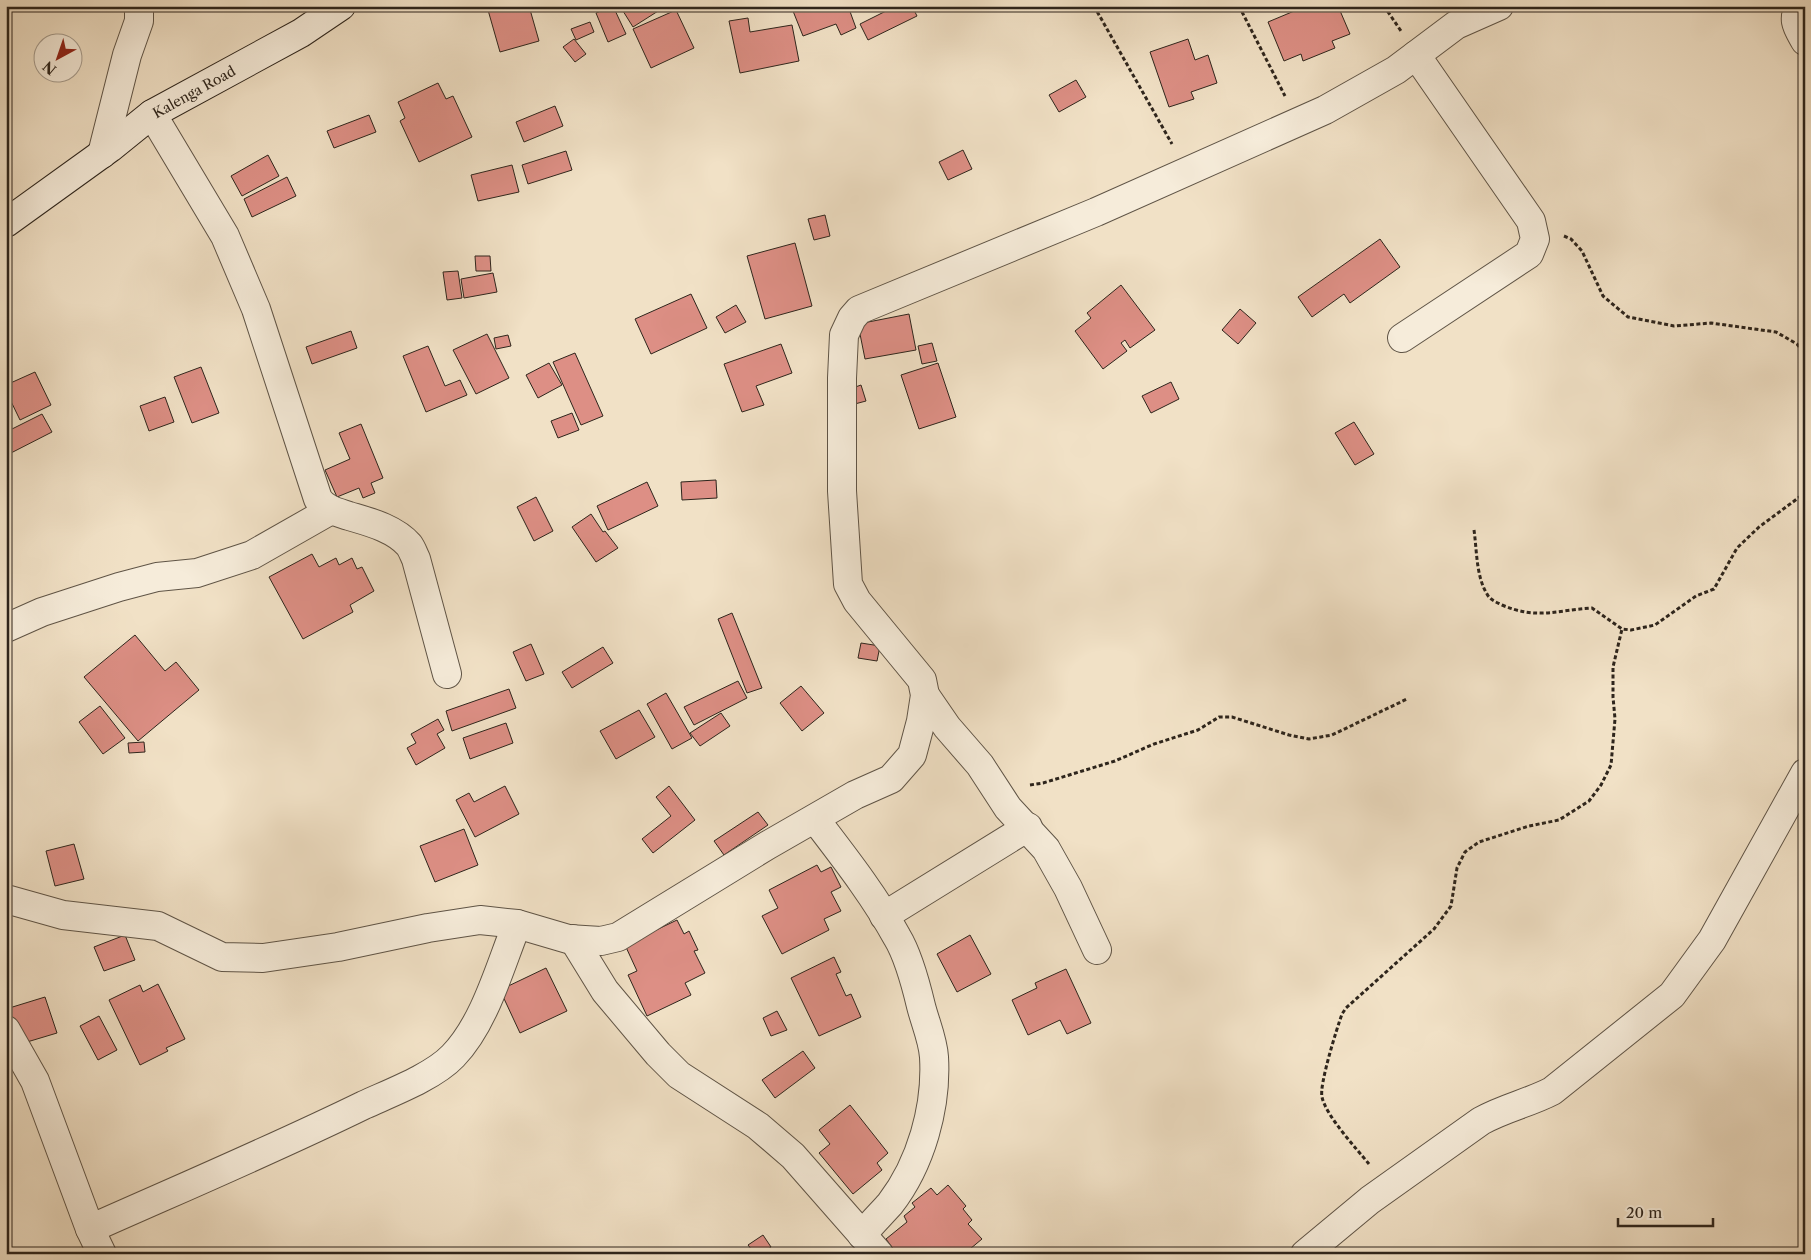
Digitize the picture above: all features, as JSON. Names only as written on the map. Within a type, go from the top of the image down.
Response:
[{"type":"street","points":[[102,154],[127,55],[139,21],[139,6]]},
{"type":"street","name":"Kalenga Road","points":[[6,223],[102,154],[152,114],[301,33],[341,6]]},
{"type":"street","points":[[6,899],[63,915],[158,926],[222,957],[263,958],[338,947],[428,928],[480,920],[517,924],[573,939],[601,941],[618,937],[768,845],[855,795],[891,779],[912,755],[925,695],[922,680],[857,601],[848,584],[842,491],[842,378],[844,335],[852,318],[859,310],[1079,219],[1325,110],[1396,70],[1456,25],[1499,6]]},
{"type":"street","points":[[1800,6],[1795,14],[1795,20],[1805,41]]},
{"type":"street","points":[[1402,338],[1529,254],[1535,239],[1532,221],[1416,55]]},
{"type":"street","points":[[152,114],[225,236],[256,309],[318,499],[323,506],[374,523],[409,545],[416,559],[447,674]]},
{"type":"street","points":[[6,628],[42,612],[119,587],[157,577],[197,573],[252,554],[332,510]]},
{"type":"street","points":[[925,695],[947,728],[980,765],[1008,808],[1028,827],[1046,849],[1068,888],[1097,950]]},
{"type":"street","points":[[1305,1254],[1370,1200],[1481,1121],[1500,1111],[1538,1098],[1552,1090],[1672,995],[1712,940],[1805,773]]},
{"type":"street","points":[[573,939],[605,991],[658,1054],[679,1075],[758,1126],[793,1156],[870,1244],[921,1147],[927,1129],[933,1095],[934,1056],[917,989],[899,939],[868,890],[815,819]]},
{"type":"street","points":[[884,916],[1028,827]]},
{"type":"street","points":[[90,1228],[321,1126],[427,1075],[452,1057],[470,1035],[481,1014],[517,924]]},
{"type":"street","points":[[6,1030],[36,1081],[90,1228],[102,1254]]},
{"type":"path","points":[[1094,6],[1188,171]]},
{"type":"path","points":[[1239,6],[1298,122]]},
{"type":"path","points":[[1532,221],[1571,239],[1582,251],[1603,296],[1628,317],[1674,326],[1711,323],[1776,332],[1797,344],[1805,354]]},
{"type":"path","points":[[1474,530],[1479,571],[1486,594],[1493,601],[1516,611],[1543,614],[1592,608],[1622,629],[1631,630],[1655,625],[1696,596],[1714,589],[1737,548],[1760,527],[1805,493]]},
{"type":"path","points":[[1387,1189],[1326,1109],[1321,1095],[1328,1061],[1342,1014],[1346,1008],[1434,929],[1451,906],[1457,868],[1465,852],[1479,842],[1529,826],[1558,820],[1589,801],[1601,786],[1611,765],[1615,719],[1613,667],[1622,629]]},
{"type":"path","points":[[997,791],[1043,783],[1115,761],[1154,744],[1198,730],[1219,717],[1232,717],[1309,740],[1332,735],[1407,699]]},
{"type":"building","points":[[500,6],[529,6],[539,41],[500,52],[488,10]]},
{"type":"building","points":[[613,6],[626,34],[608,42],[596,13]]},
{"type":"building","points":[[630,6],[666,6],[633,27],[623,11]]},
{"type":"building","points":[[791,6],[848,6],[856,28],[841,35],[836,24],[803,36]]},
{"type":"building","points":[[896,6],[912,6],[917,16],[868,40],[860,24]]},
{"type":"building","points":[[1298,6],[1338,6],[1350,34],[1332,41],[1335,48],[1303,61],[1301,54],[1284,61],[1268,22],[1299,9]]},
{"type":"building","points":[[676,10],[694,48],[651,68],[633,29]]},
{"type":"building","points":[[748,18],[750,32],[792,25],[799,61],[740,73],[729,21]]},
{"type":"building","points":[[590,22],[594,32],[576,40],[571,29]]},
{"type":"building","points":[[574,39],[586,54],[575,62],[563,47]]},
{"type":"building","points":[[1188,39],[1195,60],[1208,55],[1217,83],[1191,92],[1194,99],[1169,107],[1150,52]]},
{"type":"building","points":[[1076,80],[1086,97],[1059,112],[1049,95]]},
{"type":"building","points":[[438,83],[446,99],[453,96],[472,137],[419,162],[400,121],[405,118],[398,102]]},
{"type":"building","points":[[555,106],[563,126],[524,142],[516,122]]},
{"type":"building","points":[[369,115],[376,132],[334,148],[327,131]]},
{"type":"building","points":[[963,150],[972,169],[948,180],[939,162]]},
{"type":"building","points":[[566,151],[572,170],[528,184],[522,165]]},
{"type":"building","points":[[268,155],[279,176],[242,196],[231,176]]},
{"type":"building","points":[[512,165],[519,192],[478,201],[471,175]]},
{"type":"building","points":[[287,177],[296,196],[252,217],[244,199]]},
{"type":"building","points":[[825,215],[830,236],[814,240],[808,219]]},
{"type":"building","points":[[1380,239],[1400,267],[1350,303],[1344,294],[1312,317],[1298,297]]},
{"type":"building","points":[[795,243],[812,306],[765,319],[747,256]]},
{"type":"building","points":[[475,256],[490,256],[491,271],[476,271]]},
{"type":"building","points":[[458,271],[462,298],[447,300],[443,272]]},
{"type":"building","points":[[493,273],[497,292],[464,298],[461,279]]},
{"type":"building","points":[[1121,285],[1155,330],[1130,348],[1125,340],[1121,343],[1127,351],[1103,369],[1075,331],[1091,318],[1087,313]]},
{"type":"building","points":[[691,294],[707,328],[651,354],[635,319]]},
{"type":"building","points":[[736,305],[746,322],[725,333],[716,317]]},
{"type":"building","points":[[1240,309],[1256,323],[1238,344],[1222,330]]},
{"type":"building","points":[[909,314],[916,350],[865,359],[858,324]]},
{"type":"building","points":[[351,331],[357,348],[312,364],[306,347]]},
{"type":"building","points":[[487,334],[509,378],[476,394],[453,350]]},
{"type":"building","points":[[508,335],[511,346],[496,349],[494,338]]},
{"type":"building","points":[[932,343],[937,361],[922,364],[918,346]]},
{"type":"building","points":[[781,344],[792,373],[756,386],[764,405],[742,412],[724,364]]},
{"type":"building","points":[[428,346],[445,386],[460,380],[467,395],[426,412],[403,356]]},
{"type":"building","points":[[575,353],[603,416],[581,425],[553,362]]},
{"type":"building","points":[[549,363],[562,385],[538,398],[526,375]]},
{"type":"building","points":[[938,363],[956,417],[919,429],[901,375]]},
{"type":"building","points":[[201,367],[219,413],[192,423],[174,377]]},
{"type":"building","points":[[35,372],[51,405],[20,420],[6,391],[6,385]]},
{"type":"building","points":[[1171,382],[1179,399],[1151,413],[1142,396]]},
{"type":"building","points":[[861,385],[866,401],[851,405],[847,390]]},
{"type":"building","points":[[165,397],[174,422],[149,431],[140,406]]},
{"type":"building","points":[[572,413],[579,430],[558,438],[551,421]]},
{"type":"building","points":[[42,414],[52,432],[7,455],[6,432]]},
{"type":"building","points":[[1354,422],[1374,454],[1355,465],[1335,433]]},
{"type":"building","points":[[361,424],[383,478],[371,483],[375,493],[363,498],[359,488],[337,497],[325,470],[350,459],[339,433]]},
{"type":"building","points":[[716,480],[717,498],[682,500],[681,482]]},
{"type":"building","points":[[647,482],[658,506],[608,530],[597,506]]},
{"type":"building","points":[[536,497],[553,531],[534,541],[517,507]]},
{"type":"building","points":[[591,514],[603,532],[605,531],[618,548],[596,562],[572,527]]},
{"type":"building","points":[[312,554],[319,567],[336,558],[339,565],[352,558],[357,569],[362,567],[374,591],[350,605],[353,612],[303,639],[269,577]]},
{"type":"building","points":[[732,613],[762,688],[747,693],[718,619]]},
{"type":"building","points":[[135,635],[165,671],[176,662],[199,690],[138,741],[84,677]]},
{"type":"building","points":[[861,643],[880,646],[877,661],[858,658]]},
{"type":"building","points":[[531,644],[544,674],[526,681],[513,652]]},
{"type":"building","points":[[603,647],[613,663],[572,688],[562,672]]},
{"type":"building","points":[[738,681],[747,698],[694,725],[684,707]]},
{"type":"building","points":[[801,686],[824,713],[802,731],[780,703]]},
{"type":"building","points":[[509,689],[516,708],[452,731],[446,711]]},
{"type":"building","points":[[666,693],[692,738],[672,749],[647,704]]},
{"type":"building","points":[[100,706],[125,738],[103,754],[79,722]]},
{"type":"building","points":[[639,710],[655,737],[616,759],[600,731]]},
{"type":"building","points":[[721,713],[730,726],[700,746],[690,733]]},
{"type":"building","points":[[438,719],[444,730],[437,734],[445,748],[416,765],[407,748],[416,743],[411,734]]},
{"type":"building","points":[[506,723],[513,743],[470,759],[463,738]]},
{"type":"building","points":[[144,742],[145,752],[129,753],[128,743]]},
{"type":"building","points":[[505,786],[519,814],[475,837],[456,800],[469,793],[474,802]]},
{"type":"building","points":[[669,786],[695,820],[653,853],[642,839],[671,816],[656,797]]},
{"type":"building","points":[[758,812],[768,825],[724,855],[714,841]]},
{"type":"building","points":[[464,829],[478,865],[435,882],[420,846]]},
{"type":"building","points":[[74,844],[84,879],[55,886],[46,851]]},
{"type":"building","points":[[817,865],[821,872],[831,867],[841,887],[831,892],[841,911],[824,919],[829,930],[782,954],[762,916],[778,908],[769,890]]},
{"type":"building","points":[[677,920],[684,934],[689,931],[698,950],[694,951],[705,973],[685,983],[691,995],[647,1016],[628,975],[637,971],[625,945]]},
{"type":"building","points":[[125,935],[135,960],[104,971],[94,947]]},
{"type":"building","points":[[970,935],[991,974],[957,992],[937,954]]},
{"type":"building","points":[[834,957],[841,972],[836,974],[846,996],[851,994],[861,1017],[819,1036],[791,978]]},
{"type":"building","points":[[546,968],[567,1011],[520,1033],[500,990]]},
{"type":"building","points":[[1066,969],[1091,1023],[1067,1034],[1060,1020],[1028,1035],[1012,1000],[1037,988],[1035,983]]},
{"type":"building","points":[[158,984],[185,1039],[166,1048],[168,1051],[140,1065],[109,1000],[140,985],[143,992]]},
{"type":"building","points":[[45,997],[57,1033],[17,1045],[6,1009]]},
{"type":"building","points":[[777,1011],[787,1030],[771,1036],[763,1018]]},
{"type":"building","points":[[99,1016],[117,1050],[98,1060],[80,1026]]},
{"type":"building","points":[[803,1051],[815,1068],[775,1098],[762,1080]]},
{"type":"building","points":[[850,1105],[888,1153],[877,1163],[882,1170],[853,1194],[819,1153],[830,1144],[819,1130]]},
{"type":"building","points":[[948,1185],[966,1206],[963,1209],[972,1220],[968,1224],[982,1239],[964,1254],[922,1254],[917,1248],[911,1254],[907,1251],[904,1254],[897,1254],[886,1239],[907,1222],[904,1216],[915,1207],[912,1203],[931,1188],[937,1195]]},
{"type":"building","points":[[763,1235],[771,1247],[762,1254],[755,1254],[748,1245]]}]
